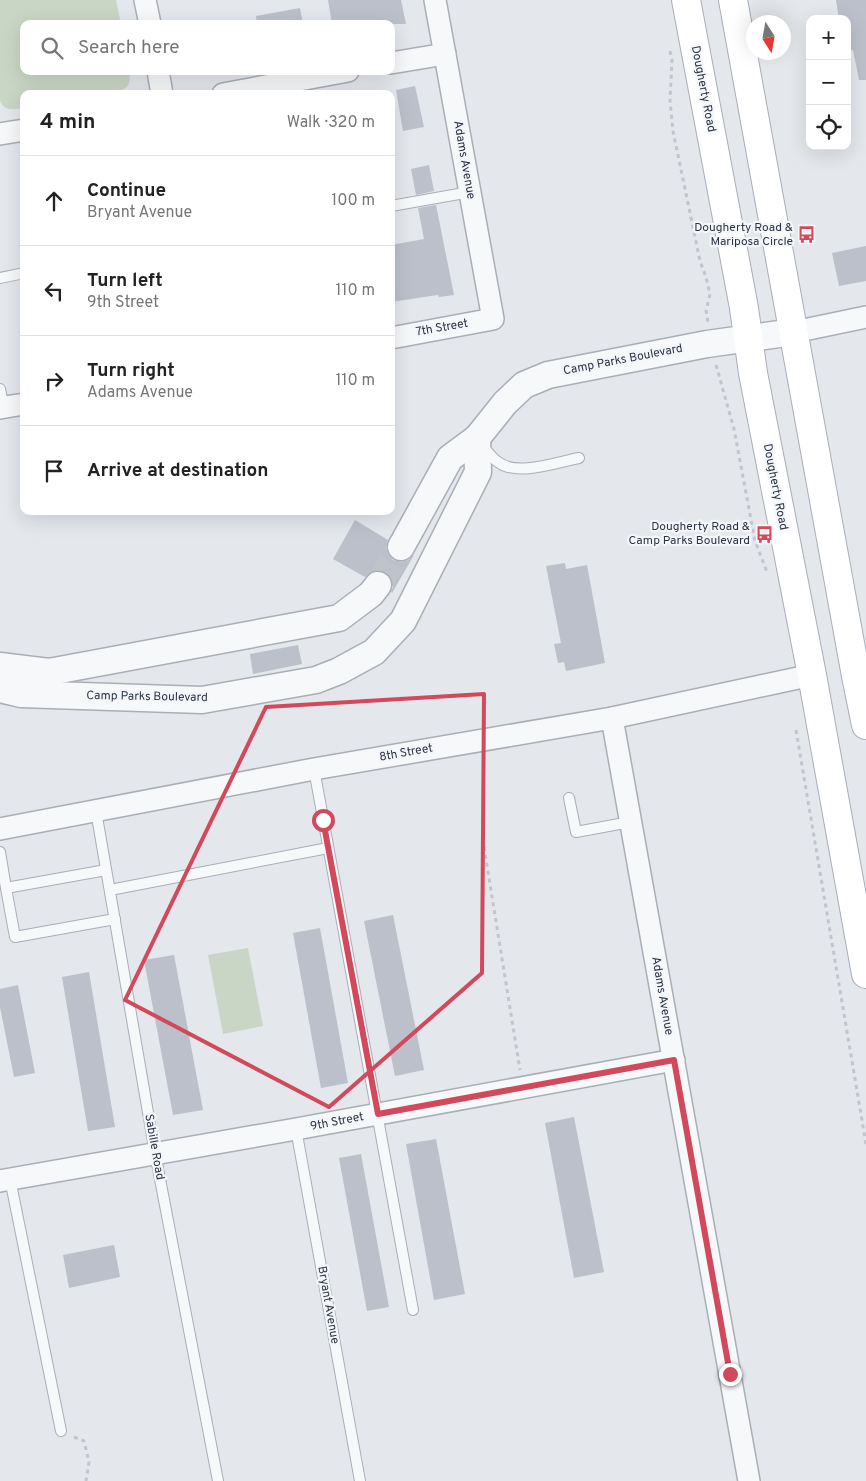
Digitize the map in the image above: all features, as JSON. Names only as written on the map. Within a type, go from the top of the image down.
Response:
[{"type":"main road","name":"Dougherty Road","points":[[686,0],[744,308],[757,394],[812,675],[866,974]]},
{"type":"main road","points":[[733,0],[794,332],[800,374],[866,725]]},
{"type":"main road","points":[[839,824],[862,853],[866,862]]},
{"type":"street","points":[[145,0],[149,20]]},
{"type":"street","name":"Adams Avenue","points":[[435,0],[493,319]]},
{"type":"street","points":[[395,53],[445,54]]},
{"type":"street","points":[[159,75],[161,90]]},
{"type":"street","points":[[246,90],[326,75]]},
{"type":"street","points":[[0,134],[20,131]]},
{"type":"street","points":[[794,332],[866,317]]},
{"type":"street","name":"7th Street","points":[[395,337],[493,319]]},
{"type":"street","name":"Camp Parks Boulevard","points":[[401,547],[450,458],[477,438],[505,403],[524,385],[548,374],[749,338],[794,332]]},
{"type":"street","name":"Camp Parks Boulevard","points":[[0,690],[21,694],[202,700],[316,680],[339,671],[374,652],[403,621],[478,472],[477,438]]},
{"type":"street","points":[[0,666],[49,672],[339,618],[372,594],[378,585]]},
{"type":"street","name":"8th Street","points":[[0,829],[314,769],[612,718],[812,675]]},
{"type":"street","name":"Adams Avenue","points":[[612,718],[749,1481]]},
{"type":"street","name":"9th Street","points":[[5,1180],[296,1130],[674,1060]]},
{"type":"lane","points":[[395,205],[470,192]]},
{"type":"lane","points":[[0,278],[20,274]]},
{"type":"lane","points":[[477,438],[499,463],[508,467],[527,468],[579,458]]},
{"type":"lane","points":[[314,769],[413,1310]]},
{"type":"lane","points":[[569,798],[576,832],[630,822]]},
{"type":"lane","name":"Sabille Road","points":[[96,811],[155,1153],[218,1481]]},
{"type":"lane","points":[[110,890],[328,848]]},
{"type":"lane","points":[[0,852],[15,937],[114,919]]},
{"type":"lane","points":[[6,888],[106,870]]},
{"type":"lane","name":"Bryant Avenue","points":[[296,1130],[360,1481]]},
{"type":"lane","points":[[5,1180],[61,1431]]},
{"type":"path","points":[[669,44],[672,60],[670,101],[673,131],[700,261],[710,294],[706,311]]},
{"type":"path","points":[[718,371],[734,429],[755,541],[769,578]]},
{"type":"path","points":[[796,728],[866,1144]]},
{"type":"path","points":[[484,847],[523,1088]]},
{"type":"path","points":[[61,1431],[84,1441],[89,1462],[86,1481]]},
{"type":"highlighted area","points":[[484,694],[482,973],[329,1107],[125,1000],[266,707]]},
{"type":"green space","points":[[0,0],[116,0],[120,20],[20,20],[20,75],[130,75],[129,83],[124,89],[20,90],[20,108],[10,109],[4,107],[0,101]]},
{"type":"green space","points":[[248,948],[263,1026],[223,1034],[208,955]]},
{"type":"building","points":[[328,0],[401,0],[406,24],[395,24],[395,20],[331,20]]},
{"type":"building","points":[[836,0],[866,0],[866,80],[859,80],[853,50],[851,50],[851,15],[838,15]]},
{"type":"building","points":[[300,8],[302,20],[256,20],[256,16]]},
{"type":"building","points":[[415,86],[424,127],[403,131],[396,90]]},
{"type":"building","points":[[429,165],[434,191],[416,195],[411,169]]},
{"type":"building","points":[[436,205],[454,295],[439,297],[438,295],[395,301],[395,244],[424,239],[418,208]]},
{"type":"building","points":[[866,246],[866,281],[839,286],[832,253]]},
{"type":"building","points":[[355,520],[388,540],[386,548],[393,560],[402,562],[414,555],[392,593],[392,580],[387,573],[380,570],[373,571],[365,577],[333,559]]},
{"type":"building","points":[[565,563],[566,569],[587,565],[605,663],[566,671],[564,662],[558,663],[554,644],[561,643],[546,566]]},
{"type":"building","points":[[298,645],[302,664],[253,674],[250,654]]},
{"type":"building","points":[[393,915],[424,1070],[395,1076],[364,921]]},
{"type":"building","points":[[320,928],[348,1083],[321,1088],[293,933]]},
{"type":"building","points":[[174,955],[203,1110],[173,1115],[144,960]]},
{"type":"building","points":[[89,972],[115,1127],[88,1131],[62,977]]},
{"type":"building","points":[[18,985],[35,1073],[14,1077],[0,1007],[0,989]]},
{"type":"building","points":[[574,1117],[604,1272],[574,1278],[545,1123]]},
{"type":"building","points":[[436,1139],[465,1294],[434,1300],[406,1144]]},
{"type":"building","points":[[361,1154],[389,1307],[367,1311],[339,1158]]},
{"type":"building","points":[[114,1245],[120,1277],[69,1288],[63,1255]]},
{"type":"tunnel","points":[[378,585],[401,547]]},
{"type":"place","name":"Dougherty Road & Mariposa Circle","points":[[807,235]]},
{"type":"place","name":"Dougherty Road & Camp Parks Boulevard","points":[[764,534]]},
{"type":"route","points":[[323,820],[378,1114],[674,1060],[730,1374]]}]
